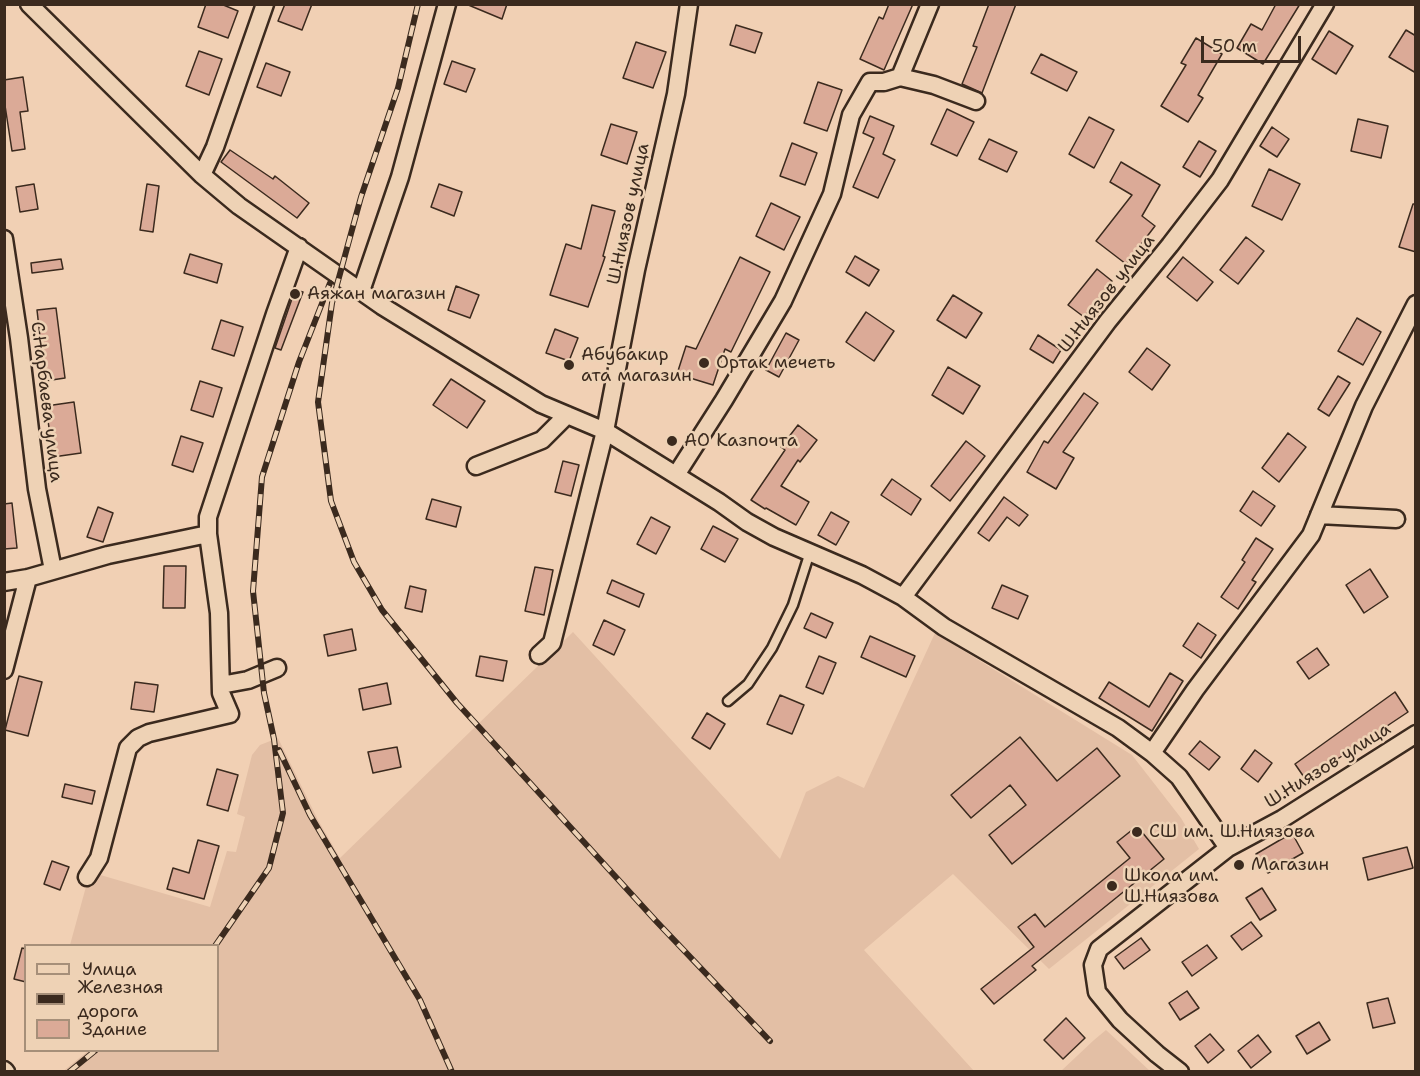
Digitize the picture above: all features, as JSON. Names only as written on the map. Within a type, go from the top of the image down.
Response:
[{"type":"street","points":[[29,4],[202,175],[239,206],[382,306],[541,404],[605,431],[774,537],[862,574],[903,597],[945,627],[1118,728],[1152,753],[1179,777],[1228,848]]},
{"type":"street","points":[[202,175],[215,147],[265,4]]},
{"type":"street","points":[[361,291],[400,177],[447,4]]},
{"type":"street","name":"Ш.Ниязов улица","points":[[539,655],[552,643],[605,431],[636,270],[676,94],[689,4]]},
{"type":"street","points":[[900,77],[930,4]]},
{"type":"street","name":"Ш.Ниязов улица","points":[[903,597],[1107,321],[1220,180],[1325,4]]},
{"type":"street","points":[[676,475],[783,301],[832,194],[851,115],[870,82],[884,82],[900,77],[934,85],[976,101]]},
{"type":"street","name":"С.Нарбаева улица","points":[[4,239],[19,338],[37,489],[52,570]]},
{"type":"street","points":[[87,877],[99,858],[128,748],[138,738],[149,733],[230,714],[221,693],[219,613],[208,534],[208,517],[299,247]]},
{"type":"street","points":[[1152,753],[1195,690],[1311,535],[1364,406],[1416,304]]},
{"type":"street","points":[[476,466],[542,440],[567,415]]},
{"type":"street","points":[[1319,515],[1396,519]]},
{"type":"street","points":[[4,582],[28,578],[108,555],[208,534]]},
{"type":"street","points":[[4,670],[28,578]]},
{"type":"street","points":[[221,685],[248,680],[277,668]]},
{"type":"street","name":"Ш.Ниязов улица","points":[[1180,1071],[1157,1054],[1120,1020],[1097,992],[1093,965],[1099,949],[1228,848],[1282,819],[1416,734]]},
{"type":"lane","points":[[728,701],[748,684],[772,648],[793,605],[810,552]]},
{"type":"shaded area","points":[[573,632],[780,859],[806,792],[838,776],[864,788],[935,633],[1132,755],[1181,818],[1199,849],[1049,969],[953,874],[864,950],[974,1071],[62,1072],[87,1052],[219,1052],[219,944],[70,944],[87,883],[97,874],[210,907],[227,851],[236,852],[245,817],[237,814],[252,755],[260,745],[278,738],[318,820],[340,858]]},
{"type":"shaded area","points":[[1106,1030],[1150,1071],[1061,1071],[1094,1040]]},
{"type":"building","points":[[206,4],[221,4],[238,11],[228,38],[198,27]]},
{"type":"building","points":[[285,4],[312,4],[302,30],[278,21]]},
{"type":"building","points":[[466,4],[507,4],[502,19]]},
{"type":"building","points":[[889,4],[913,4],[884,70],[860,59],[879,17],[883,19]]},
{"type":"building","points":[[989,4],[1016,4],[982,93],[962,84],[977,47],[973,46]]},
{"type":"building","points":[[1276,4],[1300,4],[1263,64],[1237,48],[1251,24],[1262,30]]},
{"type":"building","points":[[736,25],[762,33],[755,53],[730,45]]},
{"type":"building","points":[[1406,30],[1416,36],[1416,73],[1389,57]]},
{"type":"building","points":[[1329,31],[1353,46],[1336,74],[1312,59]]},
{"type":"building","points":[[1196,38],[1222,54],[1198,95],[1203,98],[1188,122],[1161,106],[1186,65],[1181,63]]},
{"type":"building","points":[[636,42],[666,52],[653,88],[623,78]]},
{"type":"building","points":[[199,51],[222,59],[209,95],[186,86]]},
{"type":"building","points":[[1041,54],[1077,72],[1067,91],[1031,73]]},
{"type":"building","points":[[452,61],[475,69],[466,92],[444,84]]},
{"type":"building","points":[[266,63],[290,72],[281,96],[257,87]]},
{"type":"building","points":[[23,77],[28,111],[20,112],[25,149],[12,151],[4,99],[4,80]]},
{"type":"building","points":[[818,82],[842,90],[827,131],[804,123]]},
{"type":"building","points":[[947,109],[974,122],[957,156],[931,144]]},
{"type":"building","points":[[870,116],[894,126],[883,154],[895,160],[878,198],[853,187],[874,138],[863,133]]},
{"type":"building","points":[[1089,117],[1114,130],[1094,168],[1069,154]]},
{"type":"building","points":[[1358,119],[1388,126],[1381,158],[1351,151]]},
{"type":"building","points":[[611,124],[637,132],[627,164],[601,155]]},
{"type":"building","points":[[1272,127],[1289,139],[1277,157],[1260,146]]},
{"type":"building","points":[[989,139],[1017,152],[1007,172],[979,159]]},
{"type":"building","points":[[1199,141],[1216,151],[1200,177],[1183,167]]},
{"type":"building","points":[[792,143],[817,153],[805,185],[780,176]]},
{"type":"building","points":[[230,150],[273,179],[275,176],[309,203],[297,218],[221,162]]},
{"type":"building","points":[[1121,162],[1160,185],[1142,216],[1155,226],[1126,264],[1096,241],[1132,195],[1110,182]]},
{"type":"building","points":[[1269,169],[1300,184],[1282,220],[1252,206]]},
{"type":"building","points":[[34,184],[38,209],[20,212],[16,187]]},
{"type":"building","points":[[147,184],[159,186],[153,232],[140,230]]},
{"type":"building","points":[[439,184],[462,192],[454,216],[431,207]]},
{"type":"building","points":[[771,203],[800,217],[784,250],[756,236]]},
{"type":"building","points":[[1413,204],[1416,204],[1416,252],[1399,247]]},
{"type":"building","points":[[592,205],[615,211],[603,256],[605,257],[588,307],[550,295],[566,244],[581,249]]},
{"type":"building","points":[[1246,237],[1264,251],[1238,284],[1220,270]]},
{"type":"building","points":[[190,254],[222,264],[217,283],[184,273]]},
{"type":"building","points":[[855,256],[879,270],[869,286],[846,272]]},
{"type":"building","points":[[740,257],[770,272],[731,352],[725,349],[713,385],[677,374],[686,346],[696,349]]},
{"type":"building","points":[[1183,257],[1213,282],[1197,301],[1167,277]]},
{"type":"building","points":[[61,259],[63,269],[32,273],[31,263]]},
{"type":"building","points":[[1097,269],[1112,281],[1084,317],[1068,305]]},
{"type":"building","points":[[456,286],[479,295],[470,318],[448,310]]},
{"type":"building","points":[[295,290],[303,292],[281,350],[275,348]]},
{"type":"building","points":[[953,295],[982,313],[966,338],[937,320]]},
{"type":"building","points":[[56,308],[65,378],[45,381],[37,310]]},
{"type":"building","points":[[866,312],[894,331],[874,361],[846,342]]},
{"type":"building","points":[[1357,318],[1381,332],[1363,365],[1338,351]]},
{"type":"building","points":[[221,320],[243,327],[234,356],[212,349]]},
{"type":"building","points":[[555,329],[578,338],[569,361],[546,353]]},
{"type":"building","points":[[786,333],[799,340],[779,377],[766,370]]},
{"type":"building","points":[[1038,335],[1061,350],[1053,363],[1030,349]]},
{"type":"building","points":[[1147,348],[1170,365],[1152,390],[1129,372]]},
{"type":"building","points":[[948,367],[980,386],[963,414],[932,395]]},
{"type":"building","points":[[1338,376],[1350,383],[1329,416],[1318,409]]},
{"type":"building","points":[[451,379],[485,401],[467,428],[433,405]]},
{"type":"building","points":[[200,381],[222,388],[213,417],[191,410]]},
{"type":"building","points":[[1084,393],[1098,403],[1063,452],[1074,458],[1056,489],[1027,472],[1044,441],[1048,443]]},
{"type":"building","points":[[74,402],[81,453],[53,457],[46,406]]},
{"type":"building","points":[[798,425],[817,440],[800,462],[798,460],[781,486],[809,502],[796,525],[751,500],[785,450],[781,447]]},
{"type":"building","points":[[1288,433],[1306,447],[1279,482],[1262,468]]},
{"type":"building","points":[[181,436],[203,443],[193,472],[172,465]]},
{"type":"building","points":[[966,441],[985,456],[950,501],[931,486]]},
{"type":"building","points":[[563,461],[579,465],[571,496],[555,492]]},
{"type":"building","points":[[892,479],[921,499],[911,515],[881,495]]},
{"type":"building","points":[[1253,491],[1275,506],[1261,526],[1240,511]]},
{"type":"building","points":[[1004,497],[1028,515],[1019,526],[1007,517],[989,541],[978,533]]},
{"type":"building","points":[[432,499],[461,507],[456,527],[426,519]]},
{"type":"building","points":[[12,503],[17,548],[4,549],[4,504]]},
{"type":"building","points":[[98,507],[113,513],[103,542],[87,537]]},
{"type":"building","points":[[831,512],[849,522],[836,545],[818,535]]},
{"type":"building","points":[[651,517],[670,527],[656,554],[637,544]]},
{"type":"building","points":[[713,526],[738,539],[725,562],[701,549]]},
{"type":"building","points":[[1256,538],[1273,549],[1252,580],[1256,582],[1238,609],[1221,597],[1245,562],[1242,560]]},
{"type":"building","points":[[164,566],[186,566],[185,608],[163,608]]},
{"type":"building","points":[[535,567],[553,570],[544,615],[525,611]]},
{"type":"building","points":[[1370,569],[1388,597],[1364,613],[1346,585]]},
{"type":"building","points":[[612,580],[644,594],[639,607],[607,593]]},
{"type":"building","points":[[1002,585],[1028,596],[1018,619],[992,608]]},
{"type":"building","points":[[410,586],[426,590],[422,612],[405,608]]},
{"type":"building","points":[[811,613],[833,623],[826,638],[804,628]]},
{"type":"building","points":[[604,620],[625,630],[614,655],[593,645]]},
{"type":"building","points":[[1198,623],[1216,635],[1201,658],[1183,646]]},
{"type":"building","points":[[352,629],[356,650],[328,656],[324,635]]},
{"type":"building","points":[[870,636],[915,656],[906,677],[861,657]]},
{"type":"building","points":[[1317,648],[1329,665],[1309,679],[1297,662]]},
{"type":"building","points":[[480,656],[507,661],[503,681],[476,676]]},
{"type":"building","points":[[819,656],[836,663],[823,694],[806,687]]},
{"type":"building","points":[[1170,673],[1183,681],[1152,731],[1099,698],[1109,682],[1149,707]]},
{"type":"building","points":[[19,676],[42,682],[28,736],[5,730]]},
{"type":"building","points":[[135,682],[158,685],[154,712],[131,709]]},
{"type":"building","points":[[387,683],[391,704],[363,710],[359,689]]},
{"type":"building","points":[[1395,692],[1408,712],[1306,780],[1295,764]]},
{"type":"building","points":[[780,695],[804,705],[792,734],[767,724]]},
{"type":"building","points":[[707,713],[725,724],[710,749],[692,738]]},
{"type":"building","points":[[1020,737],[1057,781],[1097,748],[1120,776],[1012,864],[989,835],[1026,805],[1010,785],[971,818],[951,795]]},
{"type":"building","points":[[1200,741],[1220,757],[1209,770],[1189,754]]},
{"type":"building","points":[[397,747],[401,767],[373,773],[368,752]]},
{"type":"building","points":[[1255,750],[1272,763],[1258,782],[1241,769]]},
{"type":"building","points":[[217,769],[238,775],[228,811],[207,805]]},
{"type":"building","points":[[65,784],[95,791],[92,804],[62,797]]},
{"type":"building","name":"Школа им. Ш.Ниязова","points":[[1137,826],[1164,859],[1032,966],[1036,970],[994,1004],[981,989],[1034,947],[1018,927],[1035,914],[1045,927],[1130,858],[1117,842]]},
{"type":"building","points":[[1292,833],[1303,853],[1268,873],[1256,854]]},
{"type":"building","points":[[198,840],[219,846],[204,899],[167,889],[173,868],[189,873]]},
{"type":"building","points":[[1407,847],[1413,868],[1368,880],[1363,858]]},
{"type":"building","points":[[52,861],[69,867],[60,890],[44,884]]},
{"type":"building","points":[[1262,888],[1276,910],[1260,920],[1246,898]]},
{"type":"building","points":[[1251,922],[1262,936],[1242,950],[1231,936]]},
{"type":"building","points":[[1141,938],[1150,950],[1124,969],[1115,957]]},
{"type":"building","points":[[1207,945],[1217,958],[1192,976],[1182,962]]},
{"type":"building","points":[[22,948],[24,948],[24,982],[14,979]]},
{"type":"building","points":[[1187,991],[1199,1008],[1180,1020],[1169,1003]]},
{"type":"building","points":[[1388,998],[1395,1023],[1373,1028],[1367,1003]]},
{"type":"building","points":[[1066,1018],[1085,1038],[1063,1059],[1044,1040]]},
{"type":"building","points":[[1319,1022],[1330,1040],[1307,1054],[1296,1036]]},
{"type":"building","points":[[1210,1034],[1224,1050],[1208,1063],[1195,1046]]},
{"type":"building","points":[[1258,1035],[1271,1052],[1251,1068],[1238,1051]]},
{"type":"railway","points":[[418,4],[398,88],[361,197],[332,303],[318,402],[331,501],[354,562],[382,610],[457,703],[656,921],[770,1041]]},
{"type":"railway","points":[[216,944],[269,868],[283,813],[274,739],[264,693],[253,591],[262,477],[299,362],[330,283]]},
{"type":"railway","points":[[279,750],[310,815],[420,1000],[452,1072]]},
{"type":"railway","points":[[69,1072],[94,1052]]},
{"type":"place","name":"Аяжан магазин","points":[[295,294]]},
{"type":"place","name":"Ортак мечеть","points":[[704,363]]},
{"type":"place","name":"Абубакир ата магазин","points":[[569,365]]},
{"type":"place","name":"АО Казпочта","points":[[672,441]]},
{"type":"place","name":"СШ им. Ш.Ниязова","points":[[1137,832]]},
{"type":"place","name":"Магазин","points":[[1239,865]]},
{"type":"place","name":"Школа им. Ш.Ниязова","points":[[1112,886]]}]
